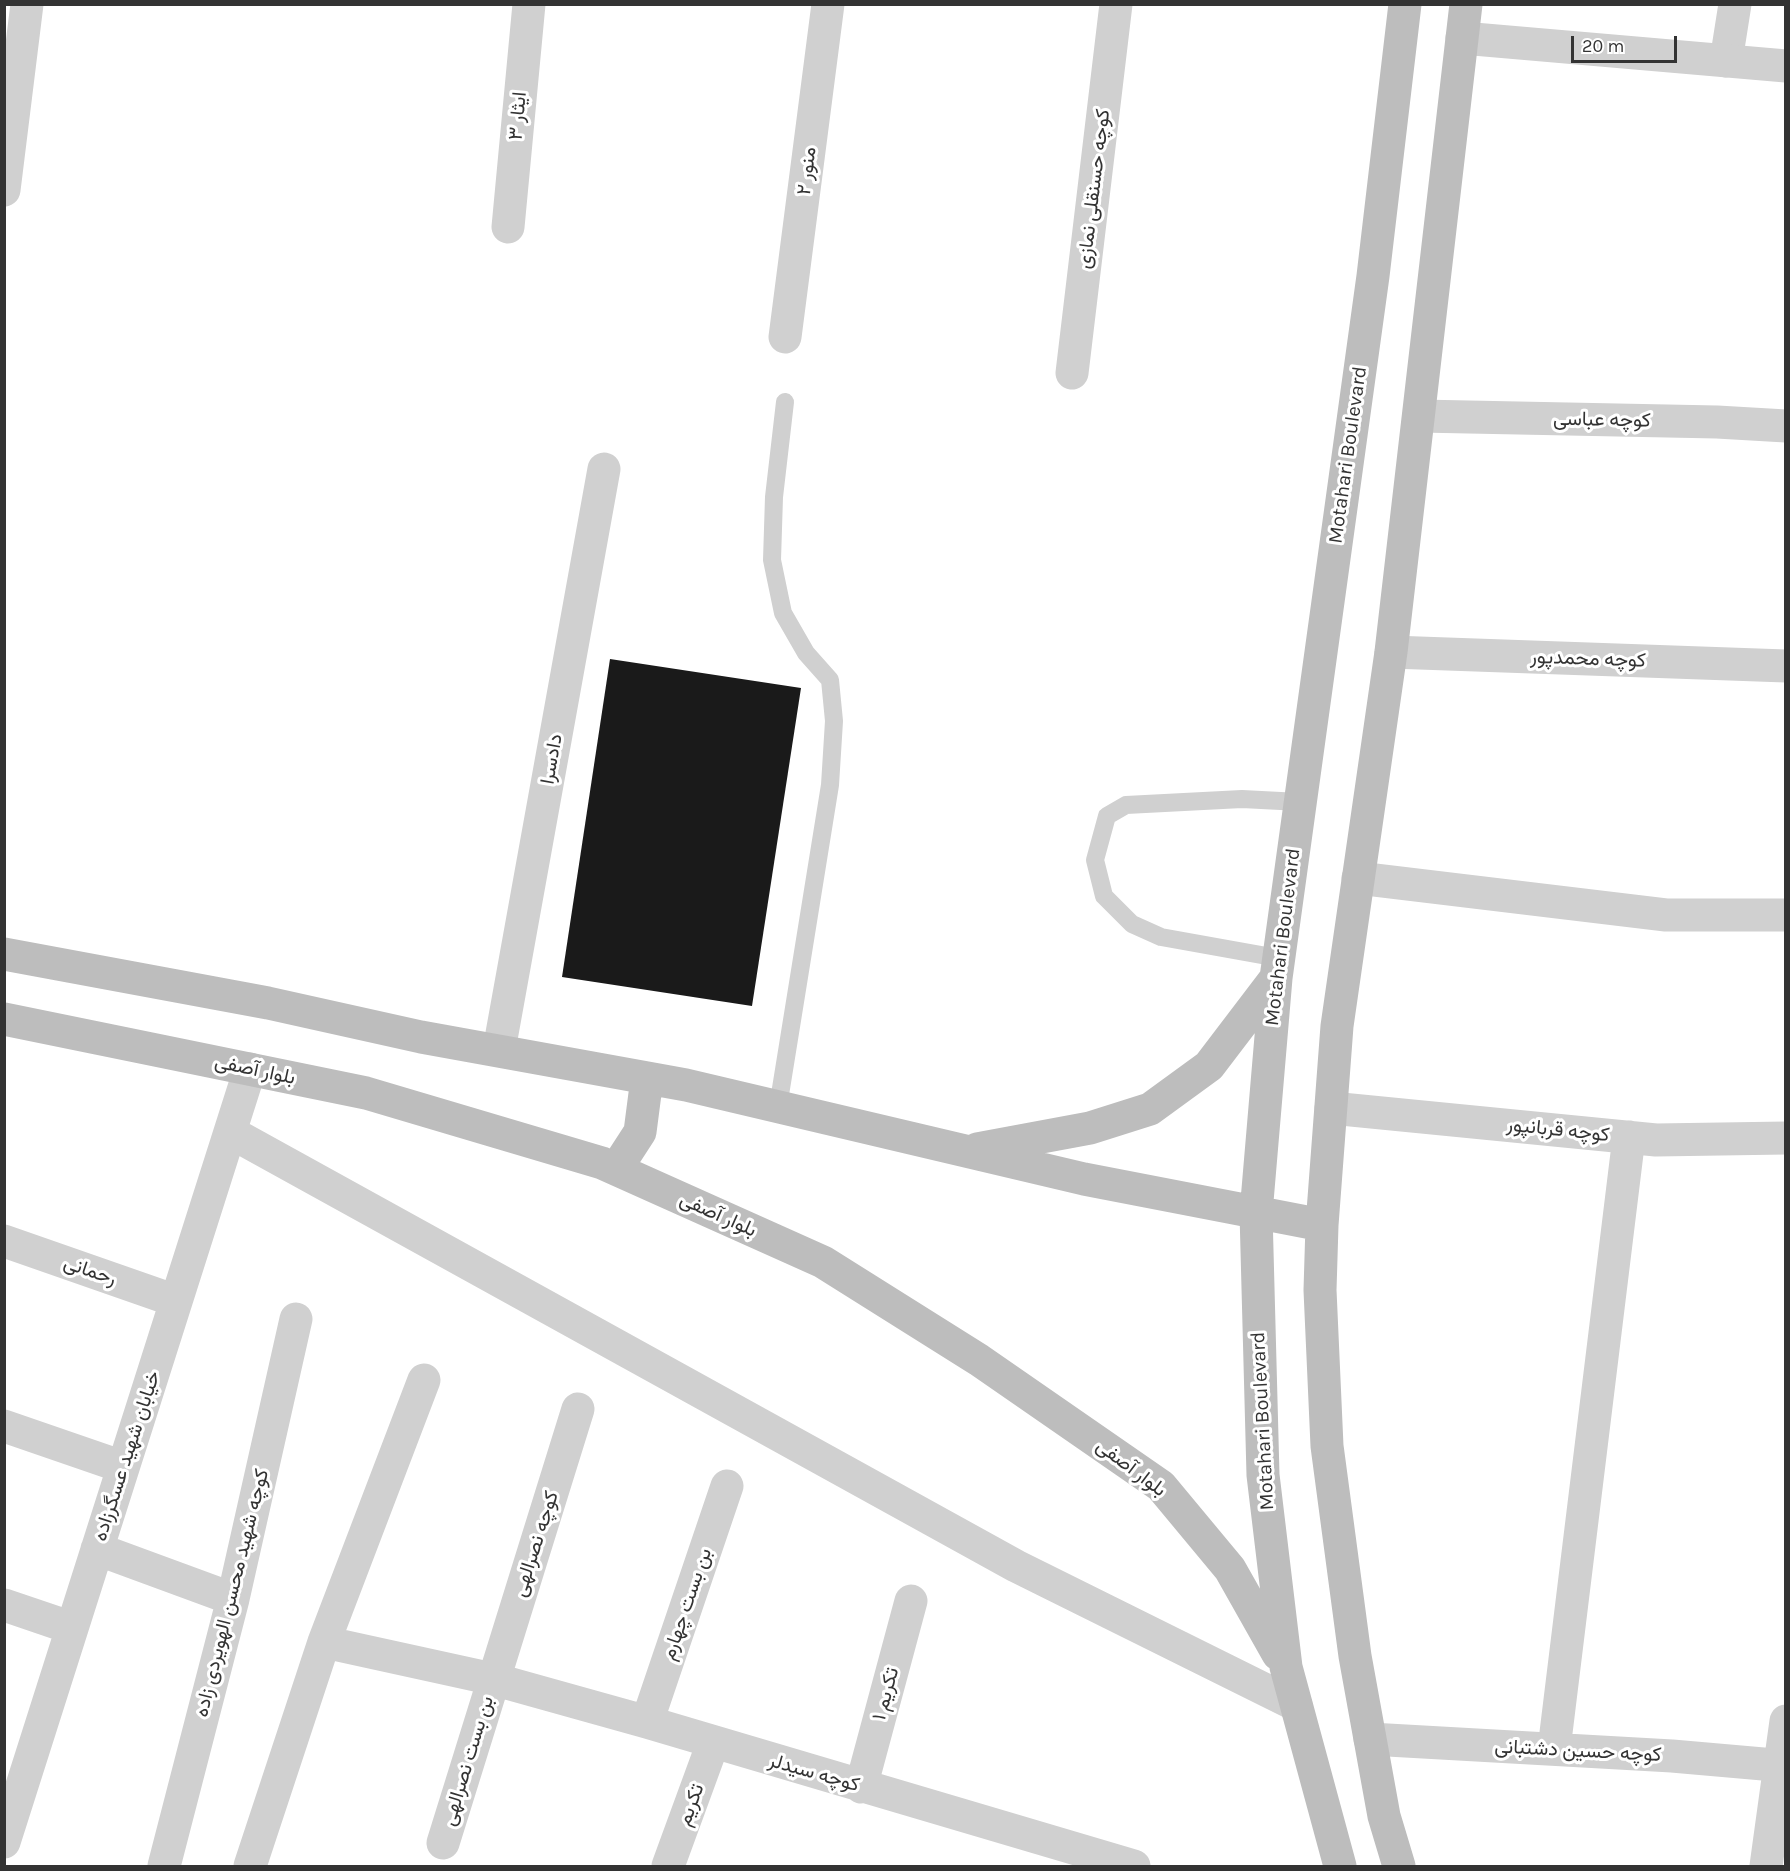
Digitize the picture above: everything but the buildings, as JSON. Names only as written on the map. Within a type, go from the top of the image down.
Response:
[{"type":"main road","name":"Motahari Boulevard","points":[[1340,1866],[1286,1667],[1263,1475],[1256,1213],[1277,968],[1373,276],[1405,4]]},
{"type":"main road","points":[[1399,1866],[1384,1816],[1355,1656],[1327,1446],[1320,1290],[1322,1225],[1337,1026],[1391,652],[1466,4]]},
{"type":"main road","points":[[4,954],[268,1003],[421,1037],[648,1078],[1084,1179],[1322,1225]]},
{"type":"main road","points":[[966,1151],[1090,1128],[1150,1108],[1209,1066],[1277,968]]},
{"type":"main road","name":"بلوار آصفی","points":[[4,1019],[366,1093],[616,1169],[823,1262],[979,1360],[1161,1486],[1230,1569],[1286,1667]]},
{"type":"main road","points":[[616,1169],[640,1132],[648,1078]]},
{"type":"street","points":[[4,190],[27,4]]},
{"type":"street","name":"ایثار ۳","points":[[508,227],[529,4]]},
{"type":"street","name":"منور ۲","points":[[785,337],[828,4]]},
{"type":"street","name":"کوچه حسنقلی نمازی","points":[[1072,373],[1116,4]]},
{"type":"street","points":[[1726,61],[1736,4]]},
{"type":"street","points":[[1462,38],[1785,66]]},
{"type":"street","name":"کوچه عباسی","points":[[1419,416],[1717,422],[1785,426]]},
{"type":"street","name":"دادسرا","points":[[499,1050],[604,469]]},
{"type":"street","name":"کوچه محمدپور","points":[[1391,652],[1785,666]]},
{"type":"street","points":[[1358,878],[1666,915],[1785,915]]},
{"type":"street","name":"خیابان شهید عسگرزاده","points":[[4,1842],[13,1784],[72,1628],[250,1069]]},
{"type":"street","name":"کوچه قربانپور","points":[[1331,1108],[1656,1140],[1785,1138]]},
{"type":"street","points":[[230,1132],[1016,1566],[1296,1705]]},
{"type":"street","points":[[1554,1749],[1629,1137]]},
{"type":"street","name":"رحمانی","points":[[4,1241],[176,1301]]},
{"type":"street","name":"کوچه شهید محسن الهویردی زاده","points":[[164,1866],[232,1599],[297,1319]]},
{"type":"street","points":[[250,1866],[324,1642],[424,1380]]},
{"type":"street","name":"کوچه نصرالهی","points":[[493,1679],[578,1409]]},
{"type":"street","points":[[4,1426],[123,1467]]},
{"type":"street","name":"بن بست چهارم","points":[[647,1722],[728,1486]]},
{"type":"street","points":[[97,1549],[232,1599]]},
{"type":"street","name":"تکریم ۱","points":[[861,1787],[911,1601]]},
{"type":"street","points":[[4,1605],[72,1628]]},
{"type":"street","name":"کوچه سیدلر","points":[[324,1642],[493,1679],[647,1722],[1090,1860],[1134,1866]]},
{"type":"street","name":"بن بست نصرالهی","points":[[443,1844],[493,1679]]},
{"type":"street","points":[[1766,1866],[1782,1765],[1785,1721]]},
{"type":"street","name":"کوچه حسین دشتبانی","points":[[1370,1739],[1782,1765]]},
{"type":"street","name":"تکریم","points":[[668,1866],[713,1743]]},
{"type":"lane","points":[[778,1107],[830,785],[834,721],[830,680],[806,653],[783,613],[772,560],[774,497],[786,402]]},
{"type":"lane","points":[[1277,968],[1161,937],[1132,924],[1104,896],[1095,860],[1107,816],[1126,805],[1242,799],[1300,802]]}]
